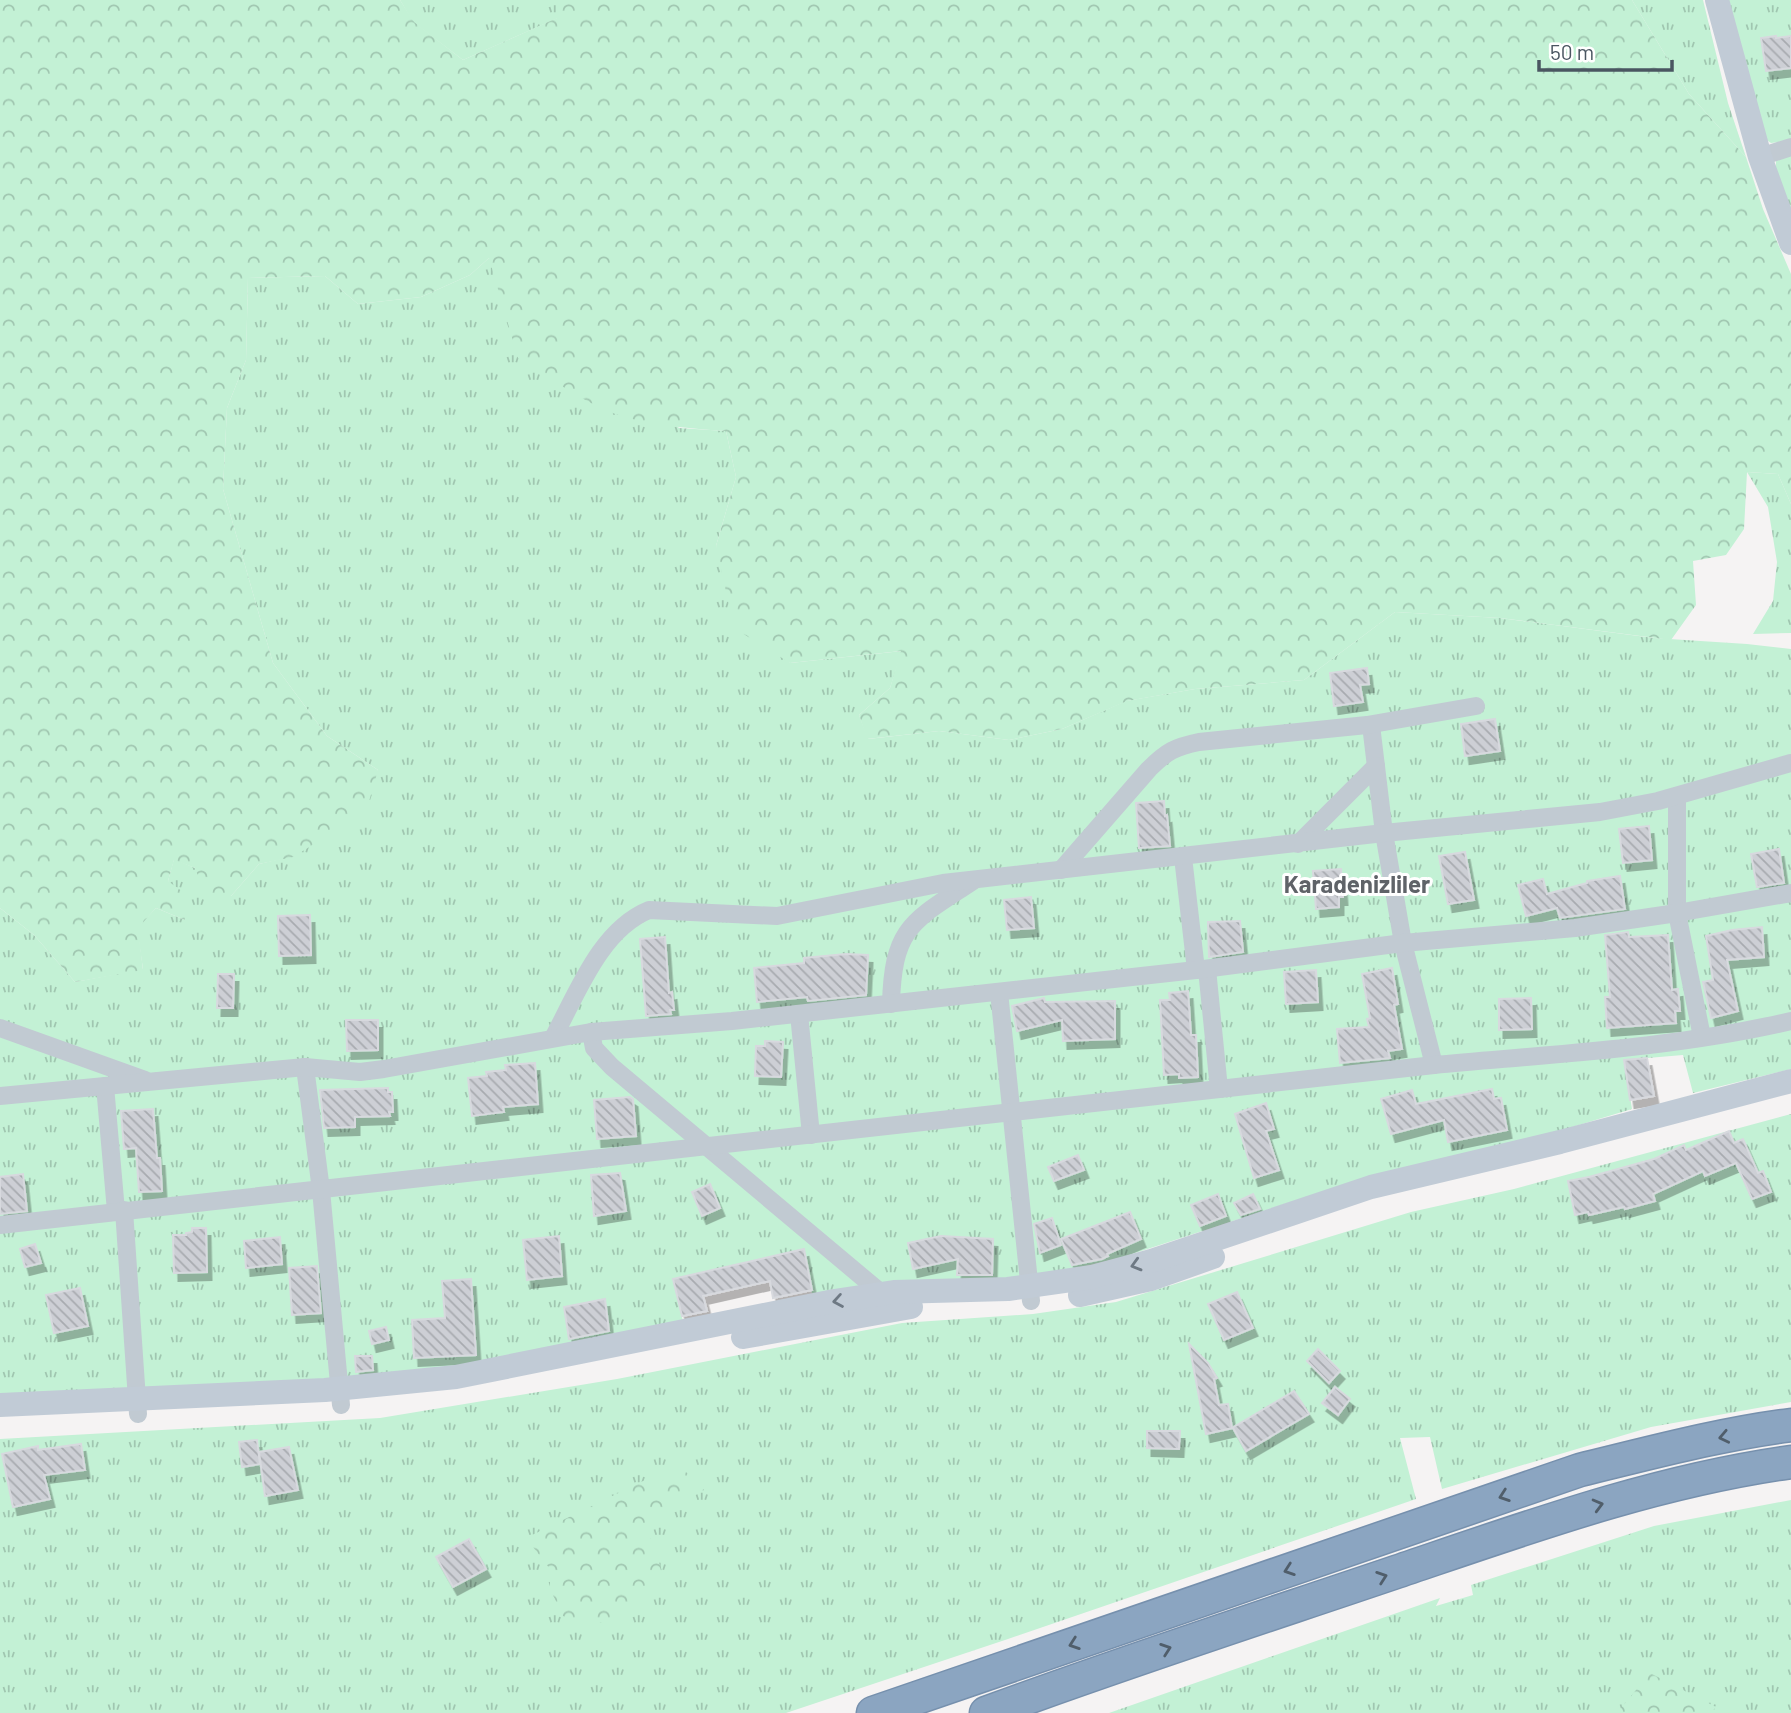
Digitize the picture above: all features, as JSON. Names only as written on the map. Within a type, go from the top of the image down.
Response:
[{"type":"highway","points":[[873,1713],[1580,1470],[1759,1429],[1791,1426]]},
{"type":"highway","points":[[986,1713],[1090,1675],[1583,1510],[1670,1486],[1791,1462]]},
{"type":"main road","points":[[1717,0],[1760,157],[1791,243]]},
{"type":"main road","points":[[1030,1294],[1151,1261],[1371,1187],[1560,1142],[1791,1081]]},
{"type":"main road","points":[[0,1405],[138,1406],[341,1397],[404,1400],[891,1301],[1030,1294],[1073,1297],[1128,1286],[1402,1194],[1791,1097]]},
{"type":"main road","points":[[0,1421],[138,1406]]},
{"type":"street","points":[[1760,157],[1791,147]]},
{"type":"street","points":[[1062,870],[1149,769],[1175,747],[1371,725],[1476,706]]},
{"type":"street","points":[[1371,725],[1384,833],[1403,943],[1434,1065]]},
{"type":"street","points":[[553,1038],[595,961],[613,936],[632,917],[649,910],[777,916],[943,883],[1384,833],[1600,812],[1677,796],[1791,763]]},
{"type":"street","points":[[1298,844],[1376,766]]},
{"type":"street","points":[[1677,796],[1677,913],[1702,1037]]},
{"type":"street","points":[[1183,857],[1219,1089]]},
{"type":"street","points":[[891,1004],[895,954],[906,932],[925,913],[976,879]]},
{"type":"street","points":[[0,1096],[305,1067],[360,1072],[591,1032],[799,1014],[1202,969],[1403,943],[1575,928],[1791,893]]},
{"type":"street","points":[[999,992],[1030,1294]]},
{"type":"street","points":[[799,1014],[811,1135]]},
{"type":"street","points":[[0,1225],[1434,1065],[1606,1050],[1755,1029],[1791,1021]]},
{"type":"street","points":[[0,1028],[150,1082]]},
{"type":"street","points":[[591,1032],[594,1048],[612,1068],[891,1301]]},
{"type":"street","points":[[305,1067],[321,1190],[341,1397]]},
{"type":"street","points":[[105,1086],[120,1210],[138,1406]]},
{"type":"green space","points":[[0,0],[400,0],[414,22],[463,60],[557,18],[557,0],[1632,0],[1689,94],[1746,157],[1763,209],[1791,274],[1791,504],[1778,474],[1747,472],[1744,529],[1726,555],[1693,561],[1696,605],[1671,640],[1500,618],[1395,612],[1304,680],[1195,689],[1127,701],[1062,729],[1009,740],[939,731],[867,739],[859,715],[890,688],[901,651],[790,663],[734,628],[716,546],[736,477],[726,431],[664,425],[613,413],[571,392],[518,358],[489,258],[470,275],[421,297],[358,304],[325,276],[248,278],[246,360],[227,408],[223,489],[273,663],[327,736],[378,770],[366,812],[293,857],[259,864],[231,896],[205,893],[195,868],[174,860],[168,881],[183,892],[185,920],[156,908],[138,928],[143,970],[75,982],[34,935],[0,908]]},
{"type":"green space","points":[[400,0],[557,0],[558,18],[463,60],[413,22]]},
{"type":"green space","points":[[1632,0],[1703,0],[1728,103],[1746,157],[1689,94]]},
{"type":"green space","points":[[1726,0],[1791,0],[1791,140],[1771,143],[1764,138]]},
{"type":"green space","points":[[1791,152],[1791,212],[1776,171],[1776,160]]},
{"type":"green space","points":[[489,258],[679,428],[726,431],[736,477],[716,546],[790,663],[902,651],[890,688],[859,715],[868,739],[939,731],[1009,740],[1062,729],[1126,701],[1195,689],[1304,680],[1395,612],[1500,618],[1654,638],[1791,649],[1791,1069],[1693,1093],[1683,1055],[1624,1060],[1632,1109],[1519,1143],[1367,1177],[1123,1257],[1044,1276],[813,1299],[804,1249],[673,1280],[684,1325],[403,1377],[0,1398],[0,908],[34,935],[75,982],[143,969],[137,928],[156,908],[185,920],[168,881],[174,859],[195,868],[231,896],[259,864],[293,856],[378,770],[327,736],[273,663],[223,489],[227,408],[246,360],[248,278],[325,276],[358,304],[421,297],[470,275]]},
{"type":"green space","points":[[1747,472],[1778,474],[1791,504],[1791,633],[1753,634],[1773,601],[1777,562],[1768,507]]},
{"type":"green space","points":[[1791,1114],[1791,1402],[1651,1427],[1442,1489],[1430,1437],[1400,1438],[1416,1499],[786,1713],[0,1713],[0,1439],[380,1418],[617,1379],[902,1323],[1033,1314],[1116,1302],[1411,1212],[1514,1189]]},
{"type":"green space","points":[[685,1471],[704,1490],[645,1524],[665,1579],[617,1618],[587,1626],[563,1616],[550,1589],[550,1569],[526,1538],[643,1481]]},
{"type":"green space","points":[[1791,1500],[1791,1713],[1109,1713],[1440,1598],[1436,1606],[1473,1595],[1471,1585],[1654,1526]]},
{"type":"green space","points":[[1650,1673],[1716,1707],[1711,1713],[1617,1713]]},
{"type":"building","points":[[1791,36],[1791,68],[1766,71],[1761,38]]},
{"type":"building","points":[[1367,668],[1369,684],[1360,685],[1363,702],[1334,706],[1330,673]]},
{"type":"building","points":[[1495,719],[1500,751],[1465,756],[1461,724]]},
{"type":"building","points":[[1164,801],[1170,846],[1139,848],[1136,803]]},
{"type":"building","points":[[1649,826],[1652,860],[1623,863],[1619,829]]},
{"type":"building","points":[[1779,849],[1784,883],[1757,887],[1751,854]]},
{"type":"building","points":[[1465,852],[1474,900],[1448,904],[1439,856]]},
{"type":"building","points":[[1341,869],[1343,897],[1339,897],[1339,907],[1316,909],[1313,871]]},
{"type":"building","points":[[1620,876],[1625,909],[1560,918],[1557,908],[1526,916],[1518,885],[1543,879],[1547,894],[1587,881]]},
{"type":"building","points":[[1031,897],[1034,928],[1007,930],[1004,900]]},
{"type":"building","points":[[310,915],[311,955],[279,956],[278,916]]},
{"type":"building","points":[[1240,921],[1243,952],[1209,957],[1208,922]]},
{"type":"building","points":[[1762,927],[1764,957],[1727,960],[1738,1011],[1711,1018],[1703,982],[1713,980],[1706,936]]},
{"type":"building","points":[[1628,932],[1629,937],[1668,935],[1672,990],[1678,989],[1680,1011],[1675,1011],[1676,1023],[1607,1028],[1605,997],[1610,997],[1605,935]]},
{"type":"building","points":[[665,937],[669,993],[672,992],[674,1010],[670,1010],[671,1014],[646,1016],[640,939]]},
{"type":"building","points":[[868,955],[866,995],[808,1001],[807,997],[757,1002],[754,968],[804,963],[804,958]]},
{"type":"building","points":[[1392,968],[1398,1004],[1394,1005],[1402,1049],[1388,1051],[1390,1058],[1340,1063],[1337,1029],[1369,1027],[1367,1019],[1370,1018],[1362,974]]},
{"type":"building","points":[[1316,970],[1318,1002],[1286,1004],[1284,972]]},
{"type":"building","points":[[218,974],[234,974],[233,1008],[217,1008]]},
{"type":"building","points":[[1188,991],[1191,1035],[1196,1035],[1198,1077],[1179,1078],[1179,1074],[1164,1075],[1160,1000],[1170,1000],[1169,993]]},
{"type":"building","points":[[1044,998],[1045,1002],[1115,1001],[1115,1039],[1063,1041],[1062,1020],[1017,1031],[1012,1006]]},
{"type":"building","points":[[1531,998],[1532,1029],[1499,1030],[1499,999]]},
{"type":"building","points":[[346,1020],[378,1020],[378,1050],[347,1051]]},
{"type":"building","points":[[765,1041],[783,1042],[781,1077],[755,1076],[756,1046],[765,1046]]},
{"type":"building","points":[[1647,1058],[1654,1096],[1630,1100],[1624,1060]]},
{"type":"building","points":[[535,1063],[538,1104],[503,1107],[504,1112],[472,1116],[468,1078],[487,1076],[486,1072],[506,1070],[505,1065]]},
{"type":"building","points":[[388,1088],[388,1092],[392,1092],[393,1112],[389,1112],[390,1116],[355,1117],[355,1127],[324,1128],[320,1090]]},
{"type":"building","points":[[1492,1089],[1494,1099],[1501,1098],[1507,1130],[1448,1142],[1444,1120],[1391,1134],[1381,1099],[1412,1090],[1416,1104]]},
{"type":"building","points":[[633,1099],[636,1136],[597,1139],[594,1100]]},
{"type":"building","points":[[1266,1103],[1274,1129],[1266,1131],[1279,1170],[1254,1178],[1235,1114]]},
{"type":"building","points":[[153,1109],[162,1191],[139,1192],[136,1148],[124,1149],[121,1111]]},
{"type":"building","points":[[1729,1131],[1734,1143],[1743,1139],[1758,1173],[1763,1171],[1771,1192],[1752,1199],[1736,1163],[1705,1176],[1703,1171],[1653,1194],[1655,1201],[1625,1209],[1624,1207],[1589,1215],[1588,1212],[1575,1215],[1568,1181],[1654,1159],[1684,1145],[1686,1150]]},
{"type":"building","points":[[1078,1155],[1084,1170],[1054,1181],[1048,1167]]},
{"type":"building","points":[[620,1173],[626,1211],[594,1216],[591,1175]]},
{"type":"building","points":[[23,1174],[27,1211],[0,1214],[0,1177]]},
{"type":"building","points":[[710,1184],[720,1208],[702,1216],[692,1192]]},
{"type":"building","points":[[1218,1194],[1226,1216],[1200,1226],[1191,1205]]},
{"type":"building","points":[[1253,1194],[1260,1209],[1241,1215],[1234,1203]]},
{"type":"building","points":[[1130,1212],[1141,1239],[1107,1254],[1108,1256],[1102,1259],[1072,1265],[1061,1239]]},
{"type":"building","points":[[1052,1218],[1061,1245],[1040,1253],[1034,1224]]},
{"type":"building","points":[[192,1228],[206,1228],[207,1272],[174,1273],[173,1235],[186,1235],[192,1232]]},
{"type":"building","points":[[559,1236],[562,1276],[527,1280],[523,1240]]},
{"type":"building","points":[[941,1236],[993,1239],[992,1275],[957,1275],[958,1259],[913,1269],[908,1243]]},
{"type":"building","points":[[280,1237],[282,1264],[246,1268],[244,1241]]},
{"type":"building","points":[[35,1244],[41,1263],[25,1267],[20,1249]]},
{"type":"building","points":[[804,1249],[812,1290],[773,1298],[770,1281],[703,1296],[707,1311],[682,1316],[673,1279]]},
{"type":"building","points":[[317,1266],[321,1313],[292,1315],[289,1268]]},
{"type":"building","points":[[471,1279],[476,1355],[414,1358],[412,1320],[445,1318],[442,1281]]},
{"type":"building","points":[[80,1288],[88,1326],[54,1333],[46,1295]]},
{"type":"building","points":[[1237,1292],[1253,1328],[1224,1340],[1208,1304]]},
{"type":"building","points":[[605,1299],[609,1331],[569,1339],[564,1307]]},
{"type":"building","points":[[386,1327],[389,1340],[372,1344],[369,1331]]},
{"type":"building","points":[[1189,1344],[1208,1363],[1217,1378],[1214,1379],[1219,1405],[1228,1404],[1232,1428],[1294,1391],[1309,1414],[1246,1451],[1233,1428],[1206,1434]]},
{"type":"building","points":[[1318,1349],[1340,1371],[1329,1383],[1307,1361]]},
{"type":"building","points":[[355,1356],[372,1356],[373,1370],[356,1372]]},
{"type":"building","points":[[1335,1387],[1350,1399],[1338,1415],[1322,1403]]},
{"type":"building","points":[[1147,1431],[1180,1431],[1179,1449],[1147,1448]]},
{"type":"building","points":[[257,1440],[260,1464],[242,1467],[239,1442]]},
{"type":"building","points":[[81,1444],[85,1470],[44,1475],[50,1499],[13,1507],[2,1454],[38,1446],[38,1450]]},
{"type":"building","points":[[289,1447],[298,1490],[265,1496],[259,1452]]},
{"type":"building","points":[[469,1539],[486,1569],[453,1587],[436,1557]]},
{"type":"district","name":"Karadenizliler","points":[[1357,885]]}]
